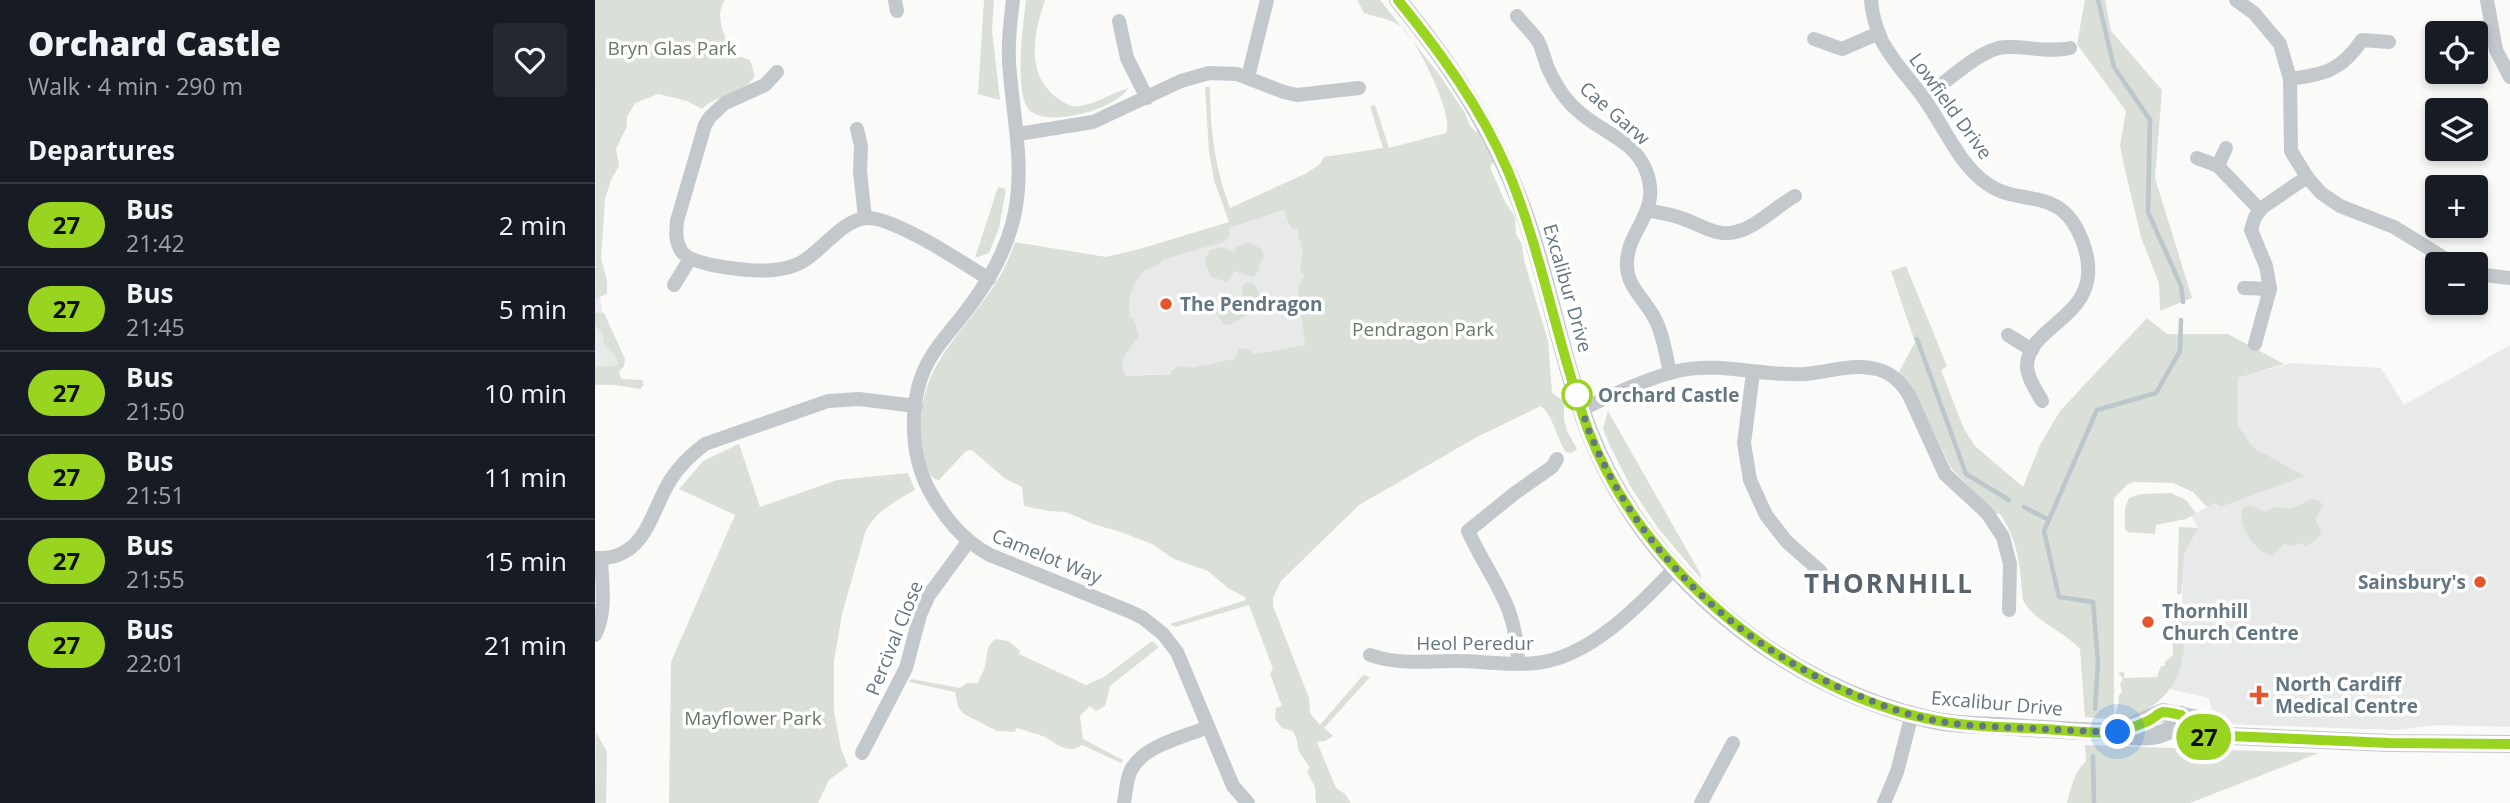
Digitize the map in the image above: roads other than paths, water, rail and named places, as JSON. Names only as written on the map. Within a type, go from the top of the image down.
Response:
[{"type":"street","name":"Camelot Way","points":[[1013,0],[1009,72],[1018,134],[1016,208],[1007,242],[989,279],[930,358],[921,381],[916,406],[916,454],[923,476],[938,505],[968,542],[990,555],[1106,601],[1154,626],[1177,652],[1233,786],[1248,803]]},
{"type":"street","points":[[1248,76],[1267,0]]},
{"type":"street","name":"Excalibur Drive","points":[[1398,0],[1459,81],[1505,165],[1529,229],[1581,409],[1593,442],[1618,488],[1645,531],[1675,568],[1714,607],[1785,660],[1836,686],[1912,714],[1950,723],[2118,732],[2163,712],[2181,715],[2192,734],[2221,740],[2228,736],[2376,743],[2510,744]]},
{"type":"street","name":"Lowfield Drive","points":[[1871,0],[1879,33],[1895,62],[1924,98],[1977,175],[1997,190],[2036,198],[2059,207],[2082,240],[2088,271],[2087,284],[2082,295],[2032,349]]},
{"type":"street","points":[[2487,0],[2496,50],[2510,77]]},
{"type":"street","points":[[2240,1],[2280,44],[2290,79],[2291,151],[2307,177],[2321,193],[2340,206],[2394,227],[2432,252]]},
{"type":"street","name":"Cae Garw","points":[[1517,16],[1538,41],[1556,85],[1568,101],[1588,119],[1615,135],[1635,152],[1647,175],[1650,199],[1648,210],[1627,254],[1627,275],[1656,321],[1669,373]]},
{"type":"street","points":[[1119,21],[1127,58],[1147,98]]},
{"type":"street","points":[[1814,39],[1842,49],[1879,33]]},
{"type":"street","points":[[2290,79],[2316,76],[2336,69],[2350,58],[2360,35],[2389,42]]},
{"type":"street","points":[[1924,98],[1975,60],[1995,49],[2003,47],[2045,51],[2070,48]]},
{"type":"street","points":[[776,72],[765,85],[725,103],[705,125],[677,221],[677,244],[683,253],[690,259],[706,264],[752,270],[788,268],[813,255],[845,227],[865,218],[897,226],[989,279]]},
{"type":"street","points":[[1018,134],[1093,122],[1181,81],[1209,73],[1224,72],[1248,76],[1297,95],[1359,88]]},
{"type":"street","points":[[857,129],[861,146],[860,171],[865,218]]},
{"type":"street","points":[[2218,166],[2226,148]]},
{"type":"street","points":[[2197,159],[2218,166],[2260,210]]},
{"type":"street","points":[[2255,344],[2270,289],[2266,266],[2251,230],[2255,217],[2260,210],[2307,177]]},
{"type":"street","points":[[1648,210],[1683,218],[1704,229],[1726,234],[1752,226],[1795,196]]},
{"type":"street","points":[[674,285],[690,259]]},
{"type":"street","points":[[2488,275],[2510,278]]},
{"type":"street","points":[[2245,288],[2270,289]]},
{"type":"street","points":[[2008,335],[2032,349],[2027,367],[2029,377],[2042,401]]},
{"type":"street","points":[[1581,409],[1669,373],[1710,368],[1753,373],[1807,374],[1859,367],[1880,370],[1898,380],[1909,395],[1945,474],[1982,508],[2003,537],[2010,571],[2009,610]]},
{"type":"street","points":[[1753,373],[1744,443],[1750,480],[1766,515],[1787,542],[1819,570],[1833,587]]},
{"type":"street","points":[[595,635],[603,610],[598,559],[623,553],[639,540],[670,480],[691,454],[705,444],[828,401],[859,399],[916,406]]},
{"type":"street","points":[[1518,664],[1516,629],[1511,612],[1468,531],[1552,467],[1557,459]]},
{"type":"street","name":"Percival Close","points":[[862,752],[906,668],[920,615],[929,595],[968,542]]},
{"type":"street","name":"Heol Peredur","points":[[1370,655],[1405,663],[1455,661],[1518,664],[1554,660],[1585,647],[1614,625],[1675,568]]},
{"type":"street","points":[[1884,803],[1897,772],[1912,714]]},
{"type":"street","points":[[1124,803],[1130,773],[1137,760],[1158,747],[1208,727]]},
{"type":"street","points":[[1701,803],[1733,743]]},
{"type":"waterway","points":[[2098,0],[2114,67],[2150,120],[2148,212],[2181,286],[2183,302]]},
{"type":"waterway","points":[[2095,709],[2098,662],[2093,602],[2059,597],[2044,531],[2097,410],[2156,393],[2180,351],[2181,320]]},
{"type":"waterway","points":[[1917,339],[1966,474],[2009,500]]},
{"type":"waterway","points":[[2024,507],[2049,520]]},
{"type":"waterway","points":[[2093,756],[2094,803]]},
{"type":"place","name":"The Pendragon","points":[[1166,304]]},
{"type":"place","name":"Orchard Castle","points":[[1577,395]]},
{"type":"place","name":"Sainsbury's","points":[[2480,582]]},
{"type":"place","name":"Thornhill Church Centre","points":[[2148,622]]},
{"type":"place","name":"North Cardiff Medical Centre","points":[[2259,695]]},
{"type":"district","name":"THORNHILL","points":[[1889,583]]},
{"type":"park label","name":"Bryn Glas Park","points":[[672,48]]},
{"type":"park label","name":"Pendragon Park","points":[[1423,329]]},
{"type":"park label","name":"Mayflower Park","points":[[753,718]]}]
